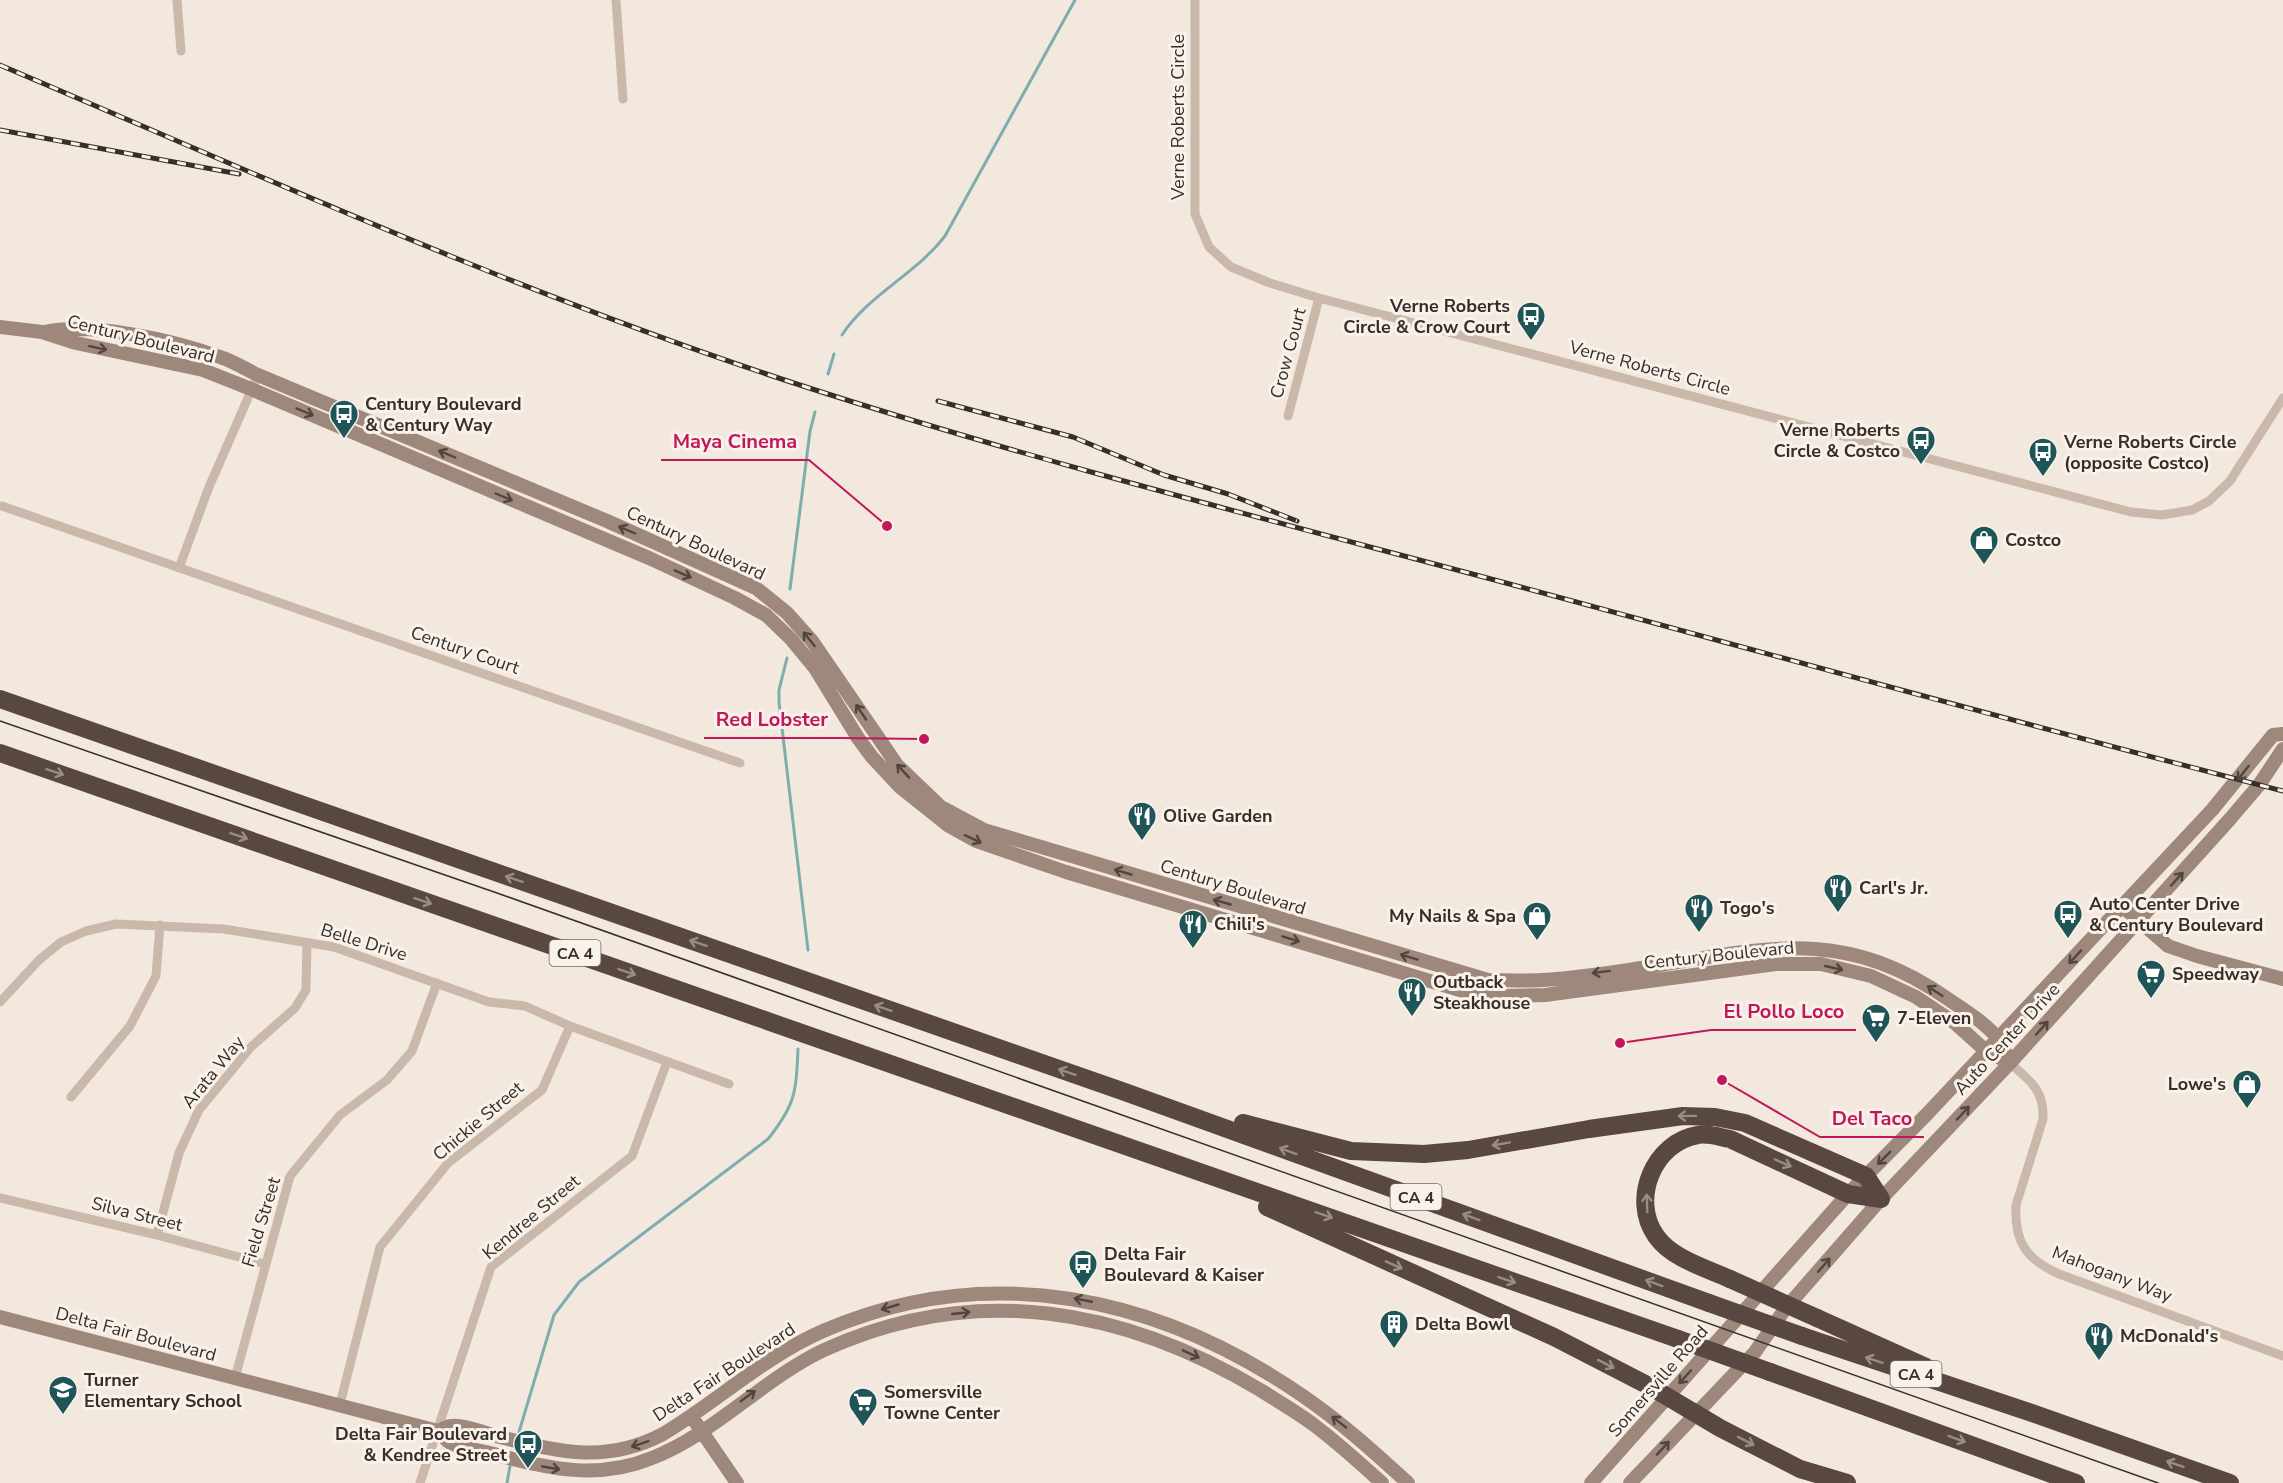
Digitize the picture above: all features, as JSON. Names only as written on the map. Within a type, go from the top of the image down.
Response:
[{"type":"highway","name":"CA 4","points":[[0,699],[1122,1091],[1802,1336],[2030,1412],[2230,1483]]},
{"type":"highway","name":"CA 4","points":[[0,753],[1678,1339],[2076,1483]]},
{"type":"highway","points":[[1122,1091],[1203,1110],[1263,1129],[1351,1151],[1424,1154],[1468,1150],[1589,1129],[1683,1116],[1715,1117],[1745,1124],[1866,1176],[1881,1199]]},
{"type":"highway","points":[[1881,1199],[1848,1194],[1730,1139],[1713,1135],[1686,1138],[1668,1149],[1655,1164],[1648,1178],[1646,1196],[1647,1218],[1656,1236],[1673,1253],[2030,1412]]},
{"type":"highway","points":[[1149,1155],[1554,1337],[1800,1469],[1847,1483]]},
{"type":"street","points":[[177,0],[182,51]]},
{"type":"street","points":[[616,0],[623,99]]},
{"type":"street","name":"Verne Roberts Circle","points":[[1195,0],[1195,214],[1209,247],[1231,267],[1270,283],[1319,298],[2131,513],[2162,516],[2192,510],[2210,501],[2230,481],[2283,398]]},
{"type":"street","name":"Crow Court","points":[[1288,416],[1319,298]]},
{"type":"street","name":"Century Boulevard","points":[[0,327],[42,332],[76,343],[203,370],[649,558],[735,598],[766,615],[791,639],[814,668],[858,738],[900,788],[949,826],[976,841],[1066,872],[1460,990],[1499,996],[1545,995],[1776,964],[1821,964],[1872,976],[1916,996],[1955,1023],[1986,1051],[2010,1063]]},
{"type":"street","name":"Century Boulevard","points":[[42,332],[62,328],[123,334],[222,357],[258,375],[617,525],[756,588],[788,613],[812,641],[897,765],[941,807],[984,830],[1488,980],[1543,980],[1659,965],[1754,949],[1792,947],[1830,950],[1876,961],[1907,973],[1962,1009],[1998,1039],[2010,1063]]},
{"type":"street","points":[[179,568],[209,487],[258,375]]},
{"type":"street","name":"Century Court","points":[[2,506],[740,762]]},
{"type":"street","name":"Auto Center Drive","points":[[1752,1302],[1848,1194],[1998,1039],[2239,780],[2273,735],[2283,734]]},
{"type":"street","name":"Auto Center Drive","points":[[1695,1413],[1755,1352],[1785,1309],[1881,1199],[2138,923],[2259,785],[2283,749]]},
{"type":"street","points":[[2122,907],[2138,923],[2168,946],[2197,957],[2283,979]]},
{"type":"street","name":"Belle Drive","points":[[0,1002],[39,960],[61,942],[86,931],[116,924],[224,929],[334,947],[489,1002],[525,1006],[570,1026],[729,1084]]},
{"type":"street","points":[[71,1097],[130,1026],[156,976],[160,925]]},
{"type":"street","name":"Arata Way","points":[[157,1235],[179,1152],[199,1110],[251,1047],[295,1008],[306,990],[307,942]]},
{"type":"street","name":"Field Street","points":[[235,1378],[291,1176],[340,1115],[387,1080],[412,1051],[437,983]]},
{"type":"street","name":"Chickie Street","points":[[340,1404],[380,1247],[448,1164],[542,1090],[570,1026]]},
{"type":"street","name":"Kendree Street","points":[[420,1483],[491,1267],[632,1156],[667,1062]]},
{"type":"street","name":"Mahogany Way","points":[[2010,1063],[2034,1084],[2040,1094],[2043,1108],[2043,1119],[2016,1205],[2015,1220],[2023,1247],[2034,1260],[2059,1274],[2283,1356]]},
{"type":"street","name":"Silva Street","points":[[0,1198],[157,1235],[265,1264]]},
{"type":"street","name":"Delta Fair Boulevard","points":[[438,1431],[453,1425],[551,1450],[590,1454],[617,1450],[644,1443],[663,1434],[691,1417],[752,1371],[794,1345],[866,1314],[951,1295],[993,1292],[1041,1294],[1074,1298],[1122,1309],[1216,1346],[1302,1395],[1348,1430],[1408,1483]]},
{"type":"street","name":"Somersville Road","points":[[1591,1483],[1752,1302]]},
{"type":"street","name":"Delta Fair Boulevard","points":[[0,1317],[438,1431],[449,1442],[530,1464],[560,1470],[593,1472],[615,1469],[651,1459],[674,1448],[788,1369],[853,1338],[892,1325],[974,1311],[1059,1314],[1137,1332],[1211,1363],[1313,1424],[1377,1478]]},
{"type":"street","points":[[1630,1483],[1695,1413]]},
{"type":"street","points":[[691,1417],[737,1483]]},
{"type":"street","points":[[1377,1478],[1383,1461]]},
{"type":"waterway","points":[[842,335],[865,308],[920,262],[945,236],[1075,0]]},
{"type":"waterway","points":[[828,374],[834,354]]},
{"type":"waterway","points":[[790,589],[810,431],[815,412]]},
{"type":"waterway","points":[[787,658],[779,690],[779,702],[808,950]]},
{"type":"waterway","points":[[519,1432],[554,1315],[579,1282],[768,1139],[784,1116],[793,1097],[798,1049]]},
{"type":"waterway","points":[[507,1483],[510,1466]]},
{"type":"tram line","points":[[0,721],[497,893],[2158,1483]]},
{"type":"railway","points":[[0,65],[500,276],[601,315],[806,387],[1147,488],[2283,791]]},
{"type":"railway","points":[[0,130],[239,174]]},
{"type":"railway","points":[[938,401],[1073,437],[1164,475],[1228,494],[1297,521]]},
{"type":"place","name":"Verne Roberts Circle & Crow Court","points":[[1531,342]]},
{"type":"place","name":"Century Boulevard & Century Way","points":[[344,440]]},
{"type":"place","name":"Verne Roberts Circle & Costco","points":[[1921,466]]},
{"type":"place","name":"Verne Roberts Circle (opposite Costco)","points":[[2043,478]]},
{"type":"place","name":"Maya Cinema","points":[[887,526]]},
{"type":"place","name":"Costco","points":[[1984,566]]},
{"type":"place","name":"Red Lobster","points":[[924,739]]},
{"type":"place","name":"Olive Garden","points":[[1142,842]]},
{"type":"place","name":"Carl's Jr.","points":[[1838,914]]},
{"type":"place","name":"Togo's","points":[[1699,934]]},
{"type":"place","name":"Auto Center Drive & Century Boulevard","points":[[2068,940]]},
{"type":"place","name":"My Nails & Spa","points":[[1537,942]]},
{"type":"place","name":"Chili's","points":[[1193,950]]},
{"type":"place","name":"Speedway","points":[[2151,1000]]},
{"type":"place","name":"Outback Steakhouse","points":[[1412,1018]]},
{"type":"place","name":"El Pollo Loco","points":[[1620,1043]]},
{"type":"place","name":"7-Eleven","points":[[1876,1044]]},
{"type":"place","name":"Del Taco","points":[[1722,1080]]},
{"type":"place","name":"Lowe's","points":[[2247,1110]]},
{"type":"place","name":"Delta Fair Boulevard & Kaiser","points":[[1083,1290]]},
{"type":"place","name":"Delta Bowl","points":[[1394,1350]]},
{"type":"place","name":"McDonald's","points":[[2099,1362]]},
{"type":"place","name":"Turner Elementary School","points":[[63,1416]]},
{"type":"place","name":"Somersville Towne Center","points":[[863,1428]]},
{"type":"place","name":"Delta Fair Boulevard & Kendree Street","points":[[528,1470]]}]
